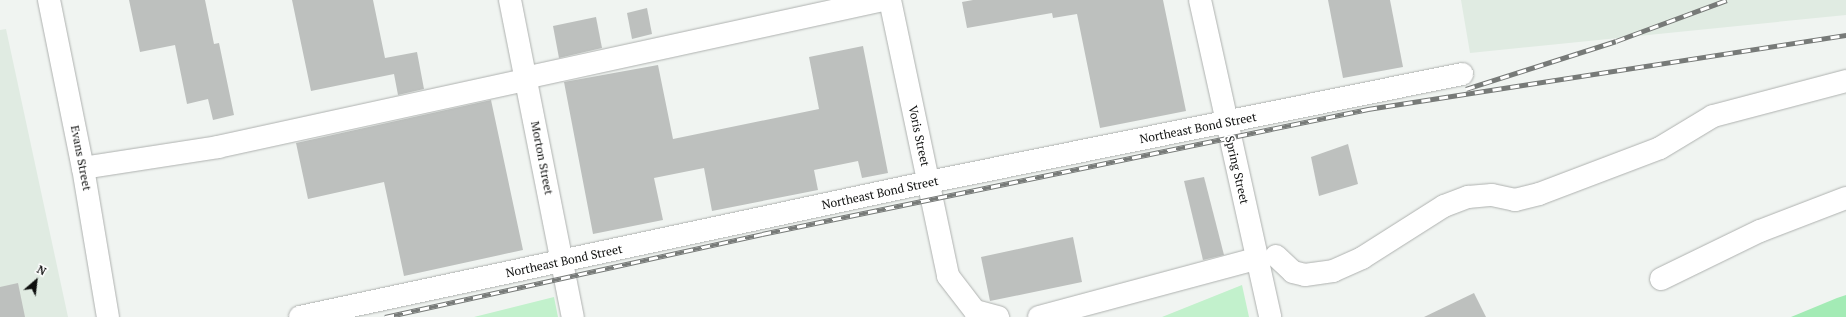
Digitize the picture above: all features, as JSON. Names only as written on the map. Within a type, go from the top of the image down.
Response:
[{"type":"street","name":"Evans Street","points":[[49,0],[83,168],[108,317]]},
{"type":"street","name":"Morton Street","points":[[510,0],[573,317]]},
{"type":"street","points":[[83,168],[218,147],[882,0]]},
{"type":"street","name":"Voris Street","points":[[890,0],[948,276],[975,311],[998,317]]},
{"type":"street","name":"Spring Street","points":[[1200,0],[1226,123],[1266,257],[1270,317]]},
{"type":"street","name":"Northeast Bond Street","points":[[300,317],[929,182],[1462,74]]},
{"type":"street","points":[[1039,317],[1266,257],[1293,272],[1305,275],[1333,271],[1362,258],[1444,206],[1468,197],[1492,195],[1515,200],[1539,194],[1660,148],[1713,116],[1846,81]]},
{"type":"street","points":[[1661,279],[1760,231],[1846,198]]},
{"type":"shaded area","points":[[1461,0],[1846,0],[1846,15],[1470,53]]},
{"type":"shaded area","points":[[6,29],[68,317],[0,317],[0,30]]},
{"type":"shaded area","points":[[1242,285],[1249,317],[1162,317]]},
{"type":"shaded area","points":[[1846,295],[1846,317],[1791,317],[1837,298]]},
{"type":"shaded area","points":[[554,297],[558,317],[474,317]]},
{"type":"building","points":[[129,0],[205,0],[214,44],[219,43],[234,115],[213,120],[208,99],[187,104],[175,45],[140,52]]},
{"type":"building","points":[[292,0],[373,0],[385,58],[417,52],[424,89],[398,95],[394,74],[311,91]]},
{"type":"building","points":[[973,0],[1163,0],[1186,111],[1100,128],[1077,14],[1053,18],[1052,13],[967,28],[962,2]]},
{"type":"building","points":[[1328,0],[1390,0],[1403,67],[1343,78]]},
{"type":"building","points":[[647,8],[652,34],[632,39],[627,13]]},
{"type":"building","points":[[596,17],[602,48],[559,58],[553,26]]},
{"type":"building","points":[[863,46],[888,173],[862,178],[858,161],[814,170],[818,190],[712,211],[704,168],[654,178],[663,220],[593,234],[564,82],[658,65],[673,139],[819,109],[809,57]]},
{"type":"building","points":[[491,100],[523,250],[404,276],[384,182],[308,199],[296,143]]},
{"type":"building","points":[[1348,144],[1358,184],[1319,196],[1311,157]]},
{"type":"building","points":[[1204,177],[1224,255],[1203,260],[1184,181]]},
{"type":"building","points":[[1073,237],[1082,282],[990,301],[981,257]]},
{"type":"building","points":[[18,283],[25,317],[0,317],[0,287]]},
{"type":"building","points":[[1474,293],[1486,317],[1424,317]]},
{"type":"railway","points":[[1466,89],[1616,41],[1727,0]]},
{"type":"railway","points":[[385,317],[762,234],[1368,109],[1846,35]]}]
